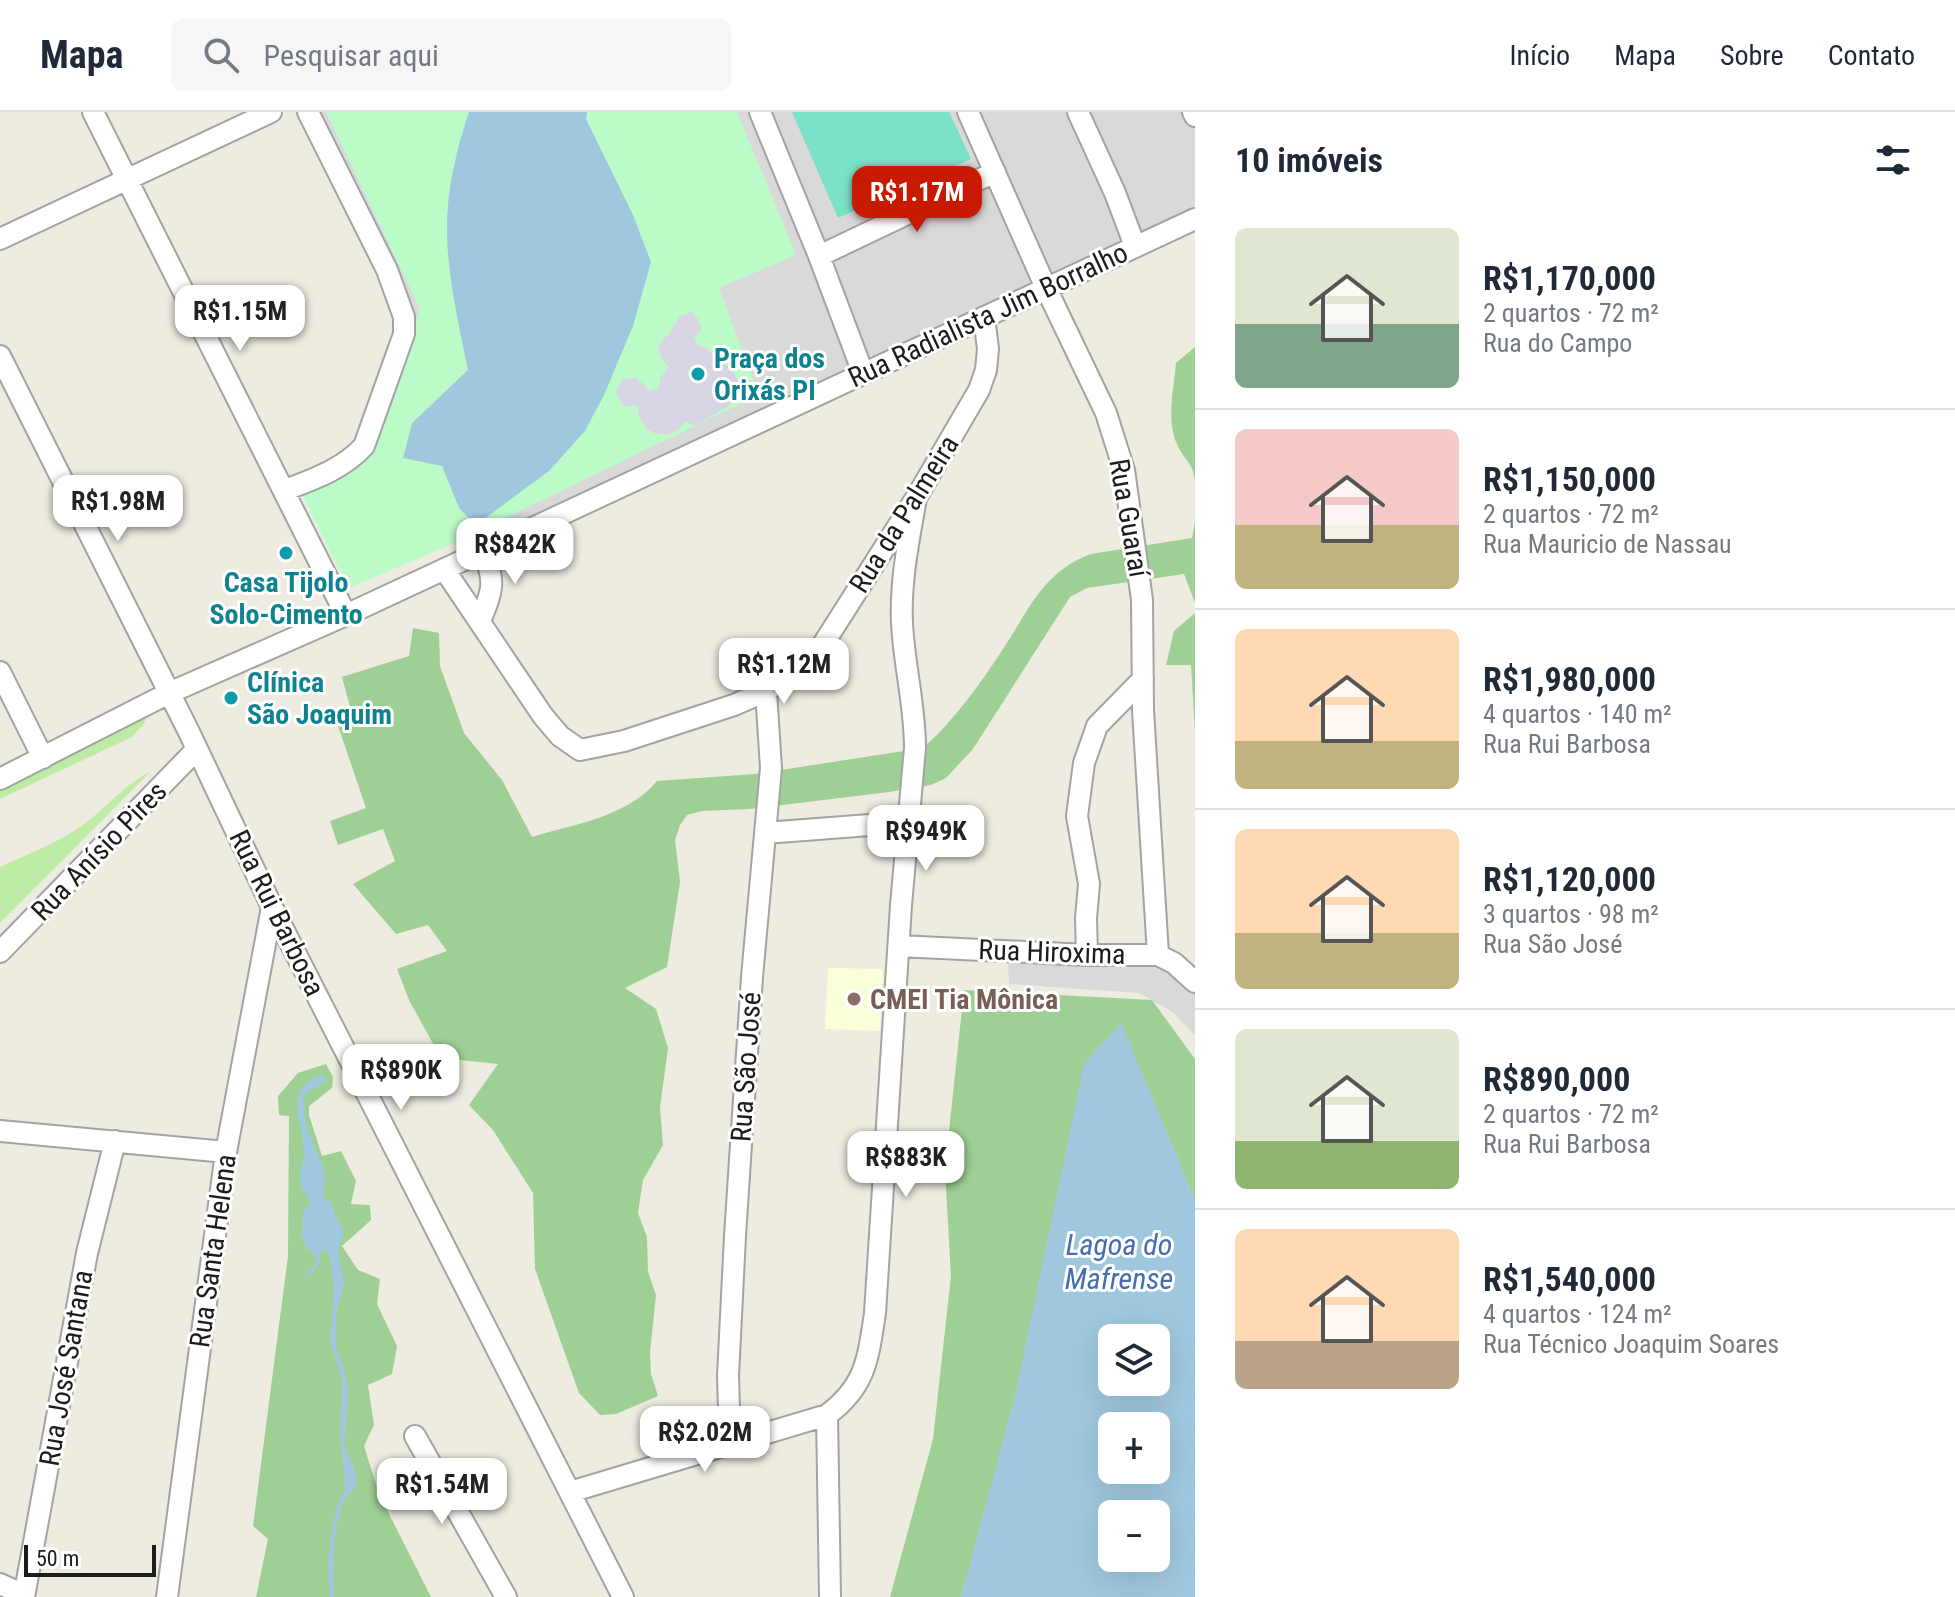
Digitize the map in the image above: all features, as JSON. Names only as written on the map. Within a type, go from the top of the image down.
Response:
[{"type":"street","points":[[93,112],[346,615]]},
{"type":"street","points":[[0,239],[271,112]]},
{"type":"street","points":[[285,490],[335,469],[354,457],[364,446],[404,334],[404,317],[387,270],[308,112]]},
{"type":"street","points":[[760,112],[863,373]]},
{"type":"street","name":"Rua Guaraí","points":[[968,112],[1046,288],[1106,413],[1124,470],[1142,600],[1143,679],[1158,955]]},
{"type":"street","points":[[1078,112],[1135,246]]},
{"type":"street","points":[[819,256],[995,172]]},
{"type":"street","name":"Rua Radialista Jim Borralho","points":[[0,779],[169,693],[346,615],[1195,219]]},
{"type":"street","name":"Rua da Palmeira","points":[[444,569],[543,716],[560,736],[580,750],[624,741],[734,705],[766,691],[801,666],[822,646],[973,403],[983,380],[988,349],[984,317]]},
{"type":"street","name":"Rua Rui Barbosa","points":[[0,356],[197,749],[272,907],[623,1597]]},
{"type":"street","points":[[570,1492],[827,1415],[848,1397],[862,1376],[873,1326],[915,748],[915,721],[902,622],[916,498]]},
{"type":"street","points":[[480,621],[493,584],[491,570],[482,551]]},
{"type":"street","points":[[0,672],[43,758]]},
{"type":"street","points":[[1087,955],[1089,884],[1077,816],[1084,763],[1097,726],[1143,679]]},
{"type":"street","name":"Rua São José","points":[[730,1443],[728,1376],[735,1236],[752,977],[771,768],[766,691]]},
{"type":"street","name":"Rua Anísio Pires","points":[[0,952],[197,749]]},
{"type":"street","points":[[765,833],[909,822]]},
{"type":"street","name":"Rua Santa Helena","points":[[167,1597],[226,1152],[272,907]]},
{"type":"street","name":"Rua Hiroxima","points":[[899,946],[1087,955],[1158,955],[1174,963],[1195,982]]},
{"type":"street","points":[[0,1131],[226,1152]]},
{"type":"street","name":"Rua José Santana","points":[[24,1596],[87,1253],[115,1141]]},
{"type":"street","points":[[827,1415],[830,1597]]},
{"type":"street","points":[[415,1436],[506,1597]]},
{"type":"street","points":[[0,1584],[24,1596]]},
{"type":"shaded area","points":[[303,112],[1192,112],[1195,117],[1195,217],[499,542]]},
{"type":"shaded area","name":"Praça dos Orixás PI","points":[[692,312],[701,329],[694,338],[697,344],[720,357],[749,393],[700,423],[685,422],[667,435],[653,433],[638,415],[638,406],[625,406],[617,396],[617,389],[622,380],[631,378],[637,378],[649,391],[659,388],[661,377],[669,367],[662,359],[658,346],[680,316]]},
{"type":"shaded area","points":[[1180,962],[1195,974],[1195,1036],[1173,1012],[1139,993],[1009,984],[1008,964]]},
{"type":"shaded area","name":"CMEI Tia Mônica","points":[[828,968],[883,969],[880,1031],[825,1029]]},
{"type":"green space","points":[[326,112],[469,112],[453,172],[447,234],[452,285],[468,370],[412,423],[403,458],[442,465],[459,508],[476,524],[505,501],[651,263],[633,215],[586,119],[587,112],[737,112],[796,255],[719,288],[759,395],[441,549],[348,588],[300,491],[356,466],[370,453],[387,415],[420,309]],"holes":[[[698,318],[701,330],[694,338],[697,345],[708,348],[705,419],[694,425],[685,422],[678,430],[638,416],[638,406],[625,406],[617,396],[622,381],[631,378],[649,391],[659,388],[661,377],[670,367],[663,339],[674,324]]]},
{"type":"green space","points":[[792,112],[949,112],[971,159],[838,218]]},
{"type":"green space","points":[[1195,347],[1195,483],[1193,470],[1174,435],[1171,415],[1176,363]]},
{"type":"green space","points":[[1195,522],[1195,603],[1184,574],[1087,588],[1070,597],[973,749],[946,778],[931,785],[889,792],[749,809],[702,811],[687,815],[680,825],[675,840],[680,882],[667,967],[625,988],[656,1009],[668,1048],[660,1107],[663,1145],[643,1180],[638,1213],[647,1237],[648,1272],[656,1295],[650,1352],[651,1374],[658,1396],[616,1414],[600,1415],[579,1393],[535,1269],[533,1193],[493,1130],[469,1105],[498,1064],[441,1058],[409,1000],[397,969],[447,951],[428,925],[396,934],[353,884],[395,861],[383,829],[338,845],[330,821],[366,808],[335,717],[351,710],[342,677],[409,656],[413,628],[439,633],[440,666],[464,733],[502,780],[532,837],[616,811],[645,793],[657,781],[755,774],[923,748],[965,703],[1038,595],[1060,571],[1091,554],[1192,538]]},
{"type":"green space","points":[[1195,613],[1195,732],[1191,665],[1166,665],[1174,631]]},
{"type":"green space","points":[[153,703],[143,725],[132,737],[0,799],[0,781]]},
{"type":"green space","points":[[150,772],[0,923],[0,867],[71,833]]},
{"type":"green space","points":[[964,990],[1152,1000],[1195,1059],[1195,1200],[1120,1023],[961,1597],[890,1597],[933,1439],[951,1276],[945,1169]]},
{"type":"green space","points":[[326,1064],[333,1077],[332,1088],[309,1106],[309,1115],[322,1156],[341,1151],[356,1181],[351,1204],[370,1205],[371,1220],[342,1246],[358,1270],[380,1279],[377,1304],[397,1346],[392,1374],[368,1385],[374,1425],[364,1446],[379,1494],[431,1597],[256,1597],[268,1539],[253,1526],[288,1256],[289,1116],[279,1115],[278,1096],[298,1073]]},
{"type":"water","points":[[469,112],[587,112],[586,119],[633,215],[651,262],[633,326],[585,431],[549,471],[476,525],[459,508],[442,466],[403,458],[412,423],[468,370],[452,285],[447,234],[453,172]]},
{"type":"water","name":"Lagoa do Mafrense","points":[[1121,1023],[1195,1200],[1195,1597],[961,1597],[1016,1391],[1084,1064]]},
{"type":"water","points":[[323,1074],[326,1081],[307,1092],[303,1100],[306,1125],[325,1173],[324,1199],[331,1202],[344,1232],[338,1250],[344,1284],[336,1314],[336,1347],[347,1379],[344,1445],[357,1484],[343,1502],[336,1527],[334,1597],[330,1597],[328,1564],[337,1506],[345,1491],[340,1437],[342,1380],[330,1341],[334,1291],[330,1258],[325,1249],[320,1253],[317,1268],[304,1277],[316,1263],[315,1254],[306,1248],[302,1234],[303,1211],[310,1205],[300,1182],[304,1150],[297,1106],[302,1088]]},
{"type":"place","name":"Praça dos Orixás PI","points":[[698,374]]},
{"type":"place","name":"Casa Tijolo Solo-Cimento","points":[[286,553]]},
{"type":"place","name":"Clínica São Joaquim","points":[[231,698]]},
{"type":"place","name":"CMEI Tia Mônica","points":[[854,999]]}]
